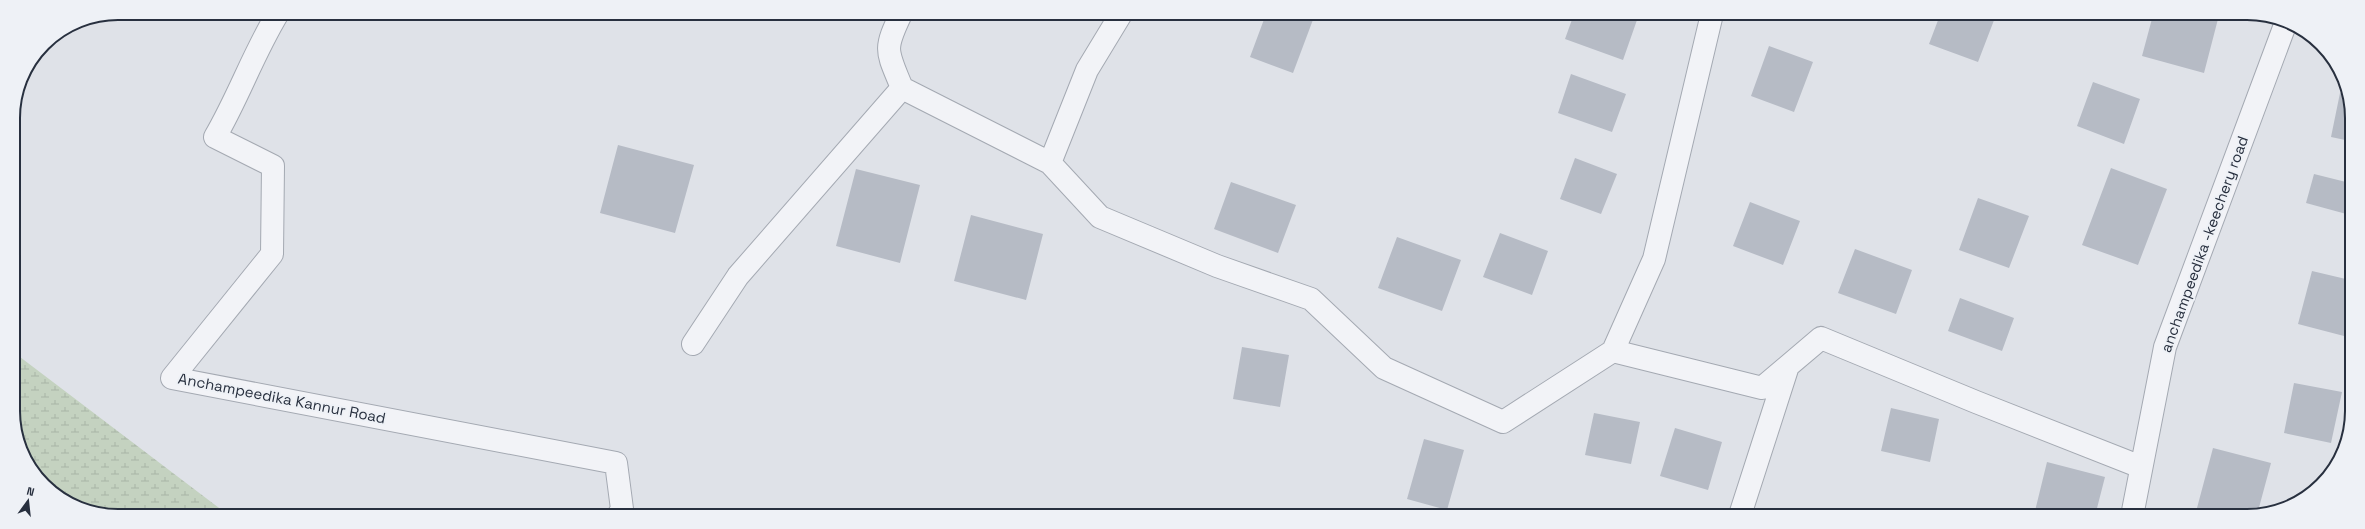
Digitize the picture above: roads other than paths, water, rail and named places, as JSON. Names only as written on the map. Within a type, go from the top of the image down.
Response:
[{"type":"street","name":"Anchampeedika Kannur Road","points":[[274,20],[259,45],[216,137],[273,166],[272,254],[172,378],[616,463],[623,509]]},
{"type":"street","points":[[898,20],[891,34],[887,52],[902,88],[1050,163],[1100,216],[1217,266],[1312,299],[1384,368],[1503,422],[1613,351],[1654,259],[1711,20]]},
{"type":"street","points":[[1050,163],[1087,70],[1117,20]]},
{"type":"street","name":"anchampeedika -keechery road","points":[[2133,509],[2165,347],[2284,27]]},
{"type":"street","points":[[693,344],[738,276],[902,88]]},
{"type":"street","points":[[1613,351],[1762,388],[1821,338],[1976,402],[2141,467]]},
{"type":"street","points":[[1742,509],[1788,366]]}]
